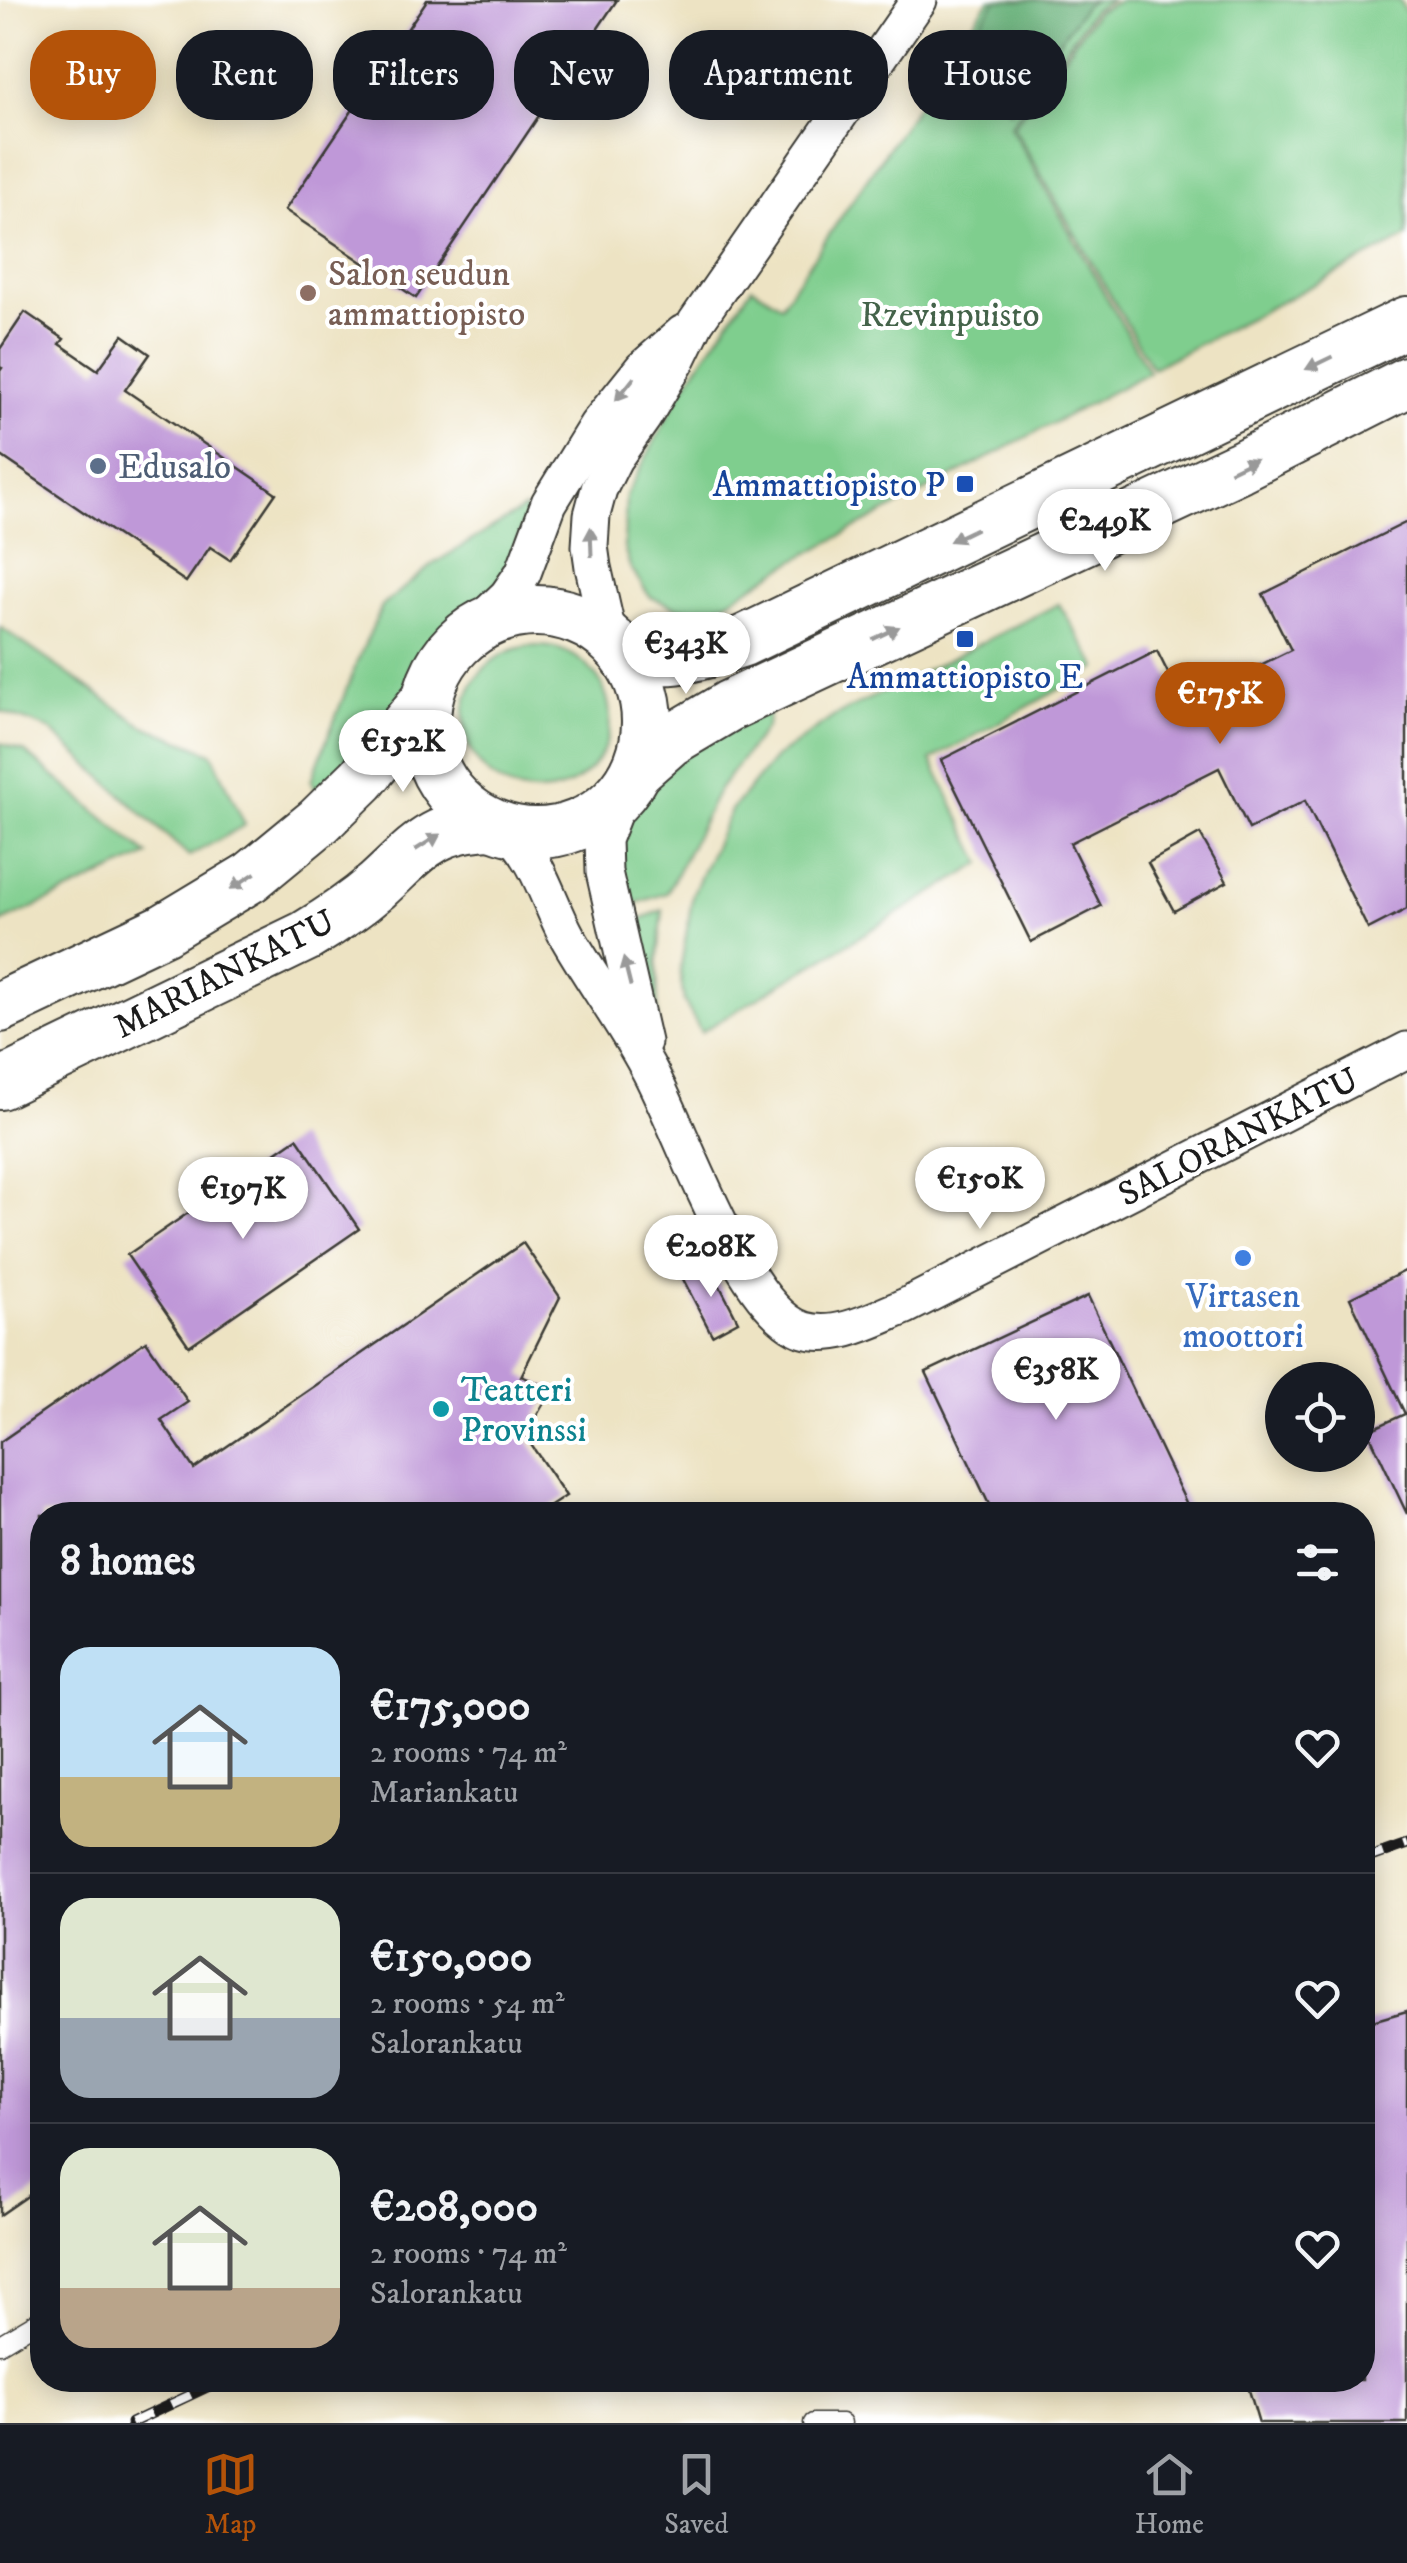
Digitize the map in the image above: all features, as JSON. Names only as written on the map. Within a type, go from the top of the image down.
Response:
[{"type":"main road","points":[[1407,322],[743,641],[698,656],[640,656],[588,622],[563,614],[538,610],[499,616],[466,635],[441,664],[426,700],[425,738],[437,775],[455,800],[480,819],[499,827],[538,834],[569,830],[597,817],[670,740],[728,706],[1240,467],[1407,382]]},
{"type":"main road","points":[[614,642],[639,678],[647,709],[647,740],[629,783]]},
{"type":"main road","name":"MARIANKATU","points":[[0,1007],[164,930],[251,877],[362,780],[426,700]]},
{"type":"main road","name":"MARIANKATU","points":[[0,1084],[306,936],[343,914],[426,841],[462,826],[499,827]]},
{"type":"street","points":[[614,642],[590,546],[599,489],[676,363],[696,322],[919,0]]},
{"type":"street","points":[[466,635],[507,596],[523,572],[549,503],[597,425],[642,369],[696,322]]},
{"type":"street","name":"SALORANKATU","points":[[629,783],[603,840],[604,872],[648,1067]]},
{"type":"street","name":"SALORANKATU","points":[[499,827],[522,846],[565,933],[648,1067],[730,1242],[766,1302],[802,1329],[819,1332],[849,1328],[906,1306],[1407,1050]]},
{"type":"lane","points":[[0,2344],[30,2326]]},
{"type":"lane","points":[[813,2423],[842,2423]]},
{"type":"green space","name":"Rzevinpuisto","points":[[989,0],[1112,0],[1093,10],[1067,46],[1067,30],[969,30]]},
{"type":"green space","points":[[996,0],[1095,0],[1086,4],[1067,31],[975,30]]},
{"type":"green space","points":[[1121,0],[1400,0],[1407,15],[1407,237],[1152,368],[1013,126],[1017,120],[1067,120],[1067,52],[1096,12]]},
{"type":"green space","name":"Rzevinpuisto","points":[[908,119],[1014,120],[1010,126],[1149,372],[794,561],[709,612],[677,608],[650,597],[630,567],[624,548],[626,495],[682,390],[752,287],[781,305]]},
{"type":"green space","points":[[525,508],[527,513],[502,586],[441,641],[393,717],[317,791],[311,781],[382,606],[433,564]]},
{"type":"green space","points":[[1059,604],[1098,668],[931,760],[982,863],[701,1032],[684,1001],[680,972],[693,893],[731,810],[775,758],[833,717]]},
{"type":"green space","points":[[0,627],[142,725],[212,753],[245,825],[189,856],[49,729],[0,711]]},
{"type":"green space","points":[[537,646],[565,652],[588,668],[604,691],[610,719],[604,747],[588,770],[565,786],[537,792],[509,786],[486,770],[470,747],[464,719],[470,691],[486,668],[509,652]]},
{"type":"green space","points":[[769,711],[767,726],[718,791],[667,893],[625,907],[615,859],[632,806],[653,781],[690,751]]},
{"type":"green space","points":[[0,743],[24,751],[148,855],[0,923]]},
{"type":"green space","points":[[663,910],[657,965],[658,1019],[630,923]]},
{"type":"building","points":[[427,0],[617,0],[597,30],[514,30],[514,120],[536,120],[416,298],[285,210],[346,120],[494,120],[494,30],[407,30]]},
{"type":"building","points":[[25,312],[64,339],[60,344],[98,370],[123,335],[150,354],[125,390],[276,493],[230,560],[210,547],[186,582],[0,455],[0,349]]},
{"type":"building","points":[[1407,522],[1407,909],[1368,929],[1305,801],[1249,829],[1219,768],[1070,843],[1101,906],[1031,942],[941,760],[1157,651],[1183,703],[1291,650],[1263,594]]},
{"type":"building","points":[[1200,834],[1227,882],[1174,911],[1148,863]]},
{"type":"building","points":[[297,1138],[359,1229],[189,1346],[127,1255]]},
{"type":"building","points":[[523,1243],[560,1297],[521,1376],[552,1389],[525,1436],[566,1496],[557,1502],[30,1502],[30,2194],[0,2215],[0,1442],[146,1341],[188,1402],[161,1420],[194,1469]]},
{"type":"building","points":[[709,1265],[738,1321],[712,1335],[683,1279]]},
{"type":"building","points":[[1407,1270],[1407,1514],[1375,1446],[1375,1428],[1405,1414],[1350,1298]]},
{"type":"building","points":[[1088,1296],[1186,1502],[988,1502],[926,1372]]},
{"type":"building","points":[[1407,2011],[1407,2423],[1259,2423],[1250,2392],[1375,2392],[1375,2020]]},
{"type":"railway","points":[[1375,1855],[1407,1844]]},
{"type":"railway","points":[[131,2423],[197,2392]]},
{"type":"place","name":"Salon seudun ammattiopisto","points":[[308,293]]},
{"type":"place","name":"Edusalo","points":[[98,466]]},
{"type":"place","name":"Ammattiopisto P","points":[[965,484]]},
{"type":"place","name":"Ammattiopisto E","points":[[965,639]]},
{"type":"place","name":"Virtasen moottori","points":[[1243,1258]]},
{"type":"place","name":"Teatteri Provinssi","points":[[441,1409]]}]
